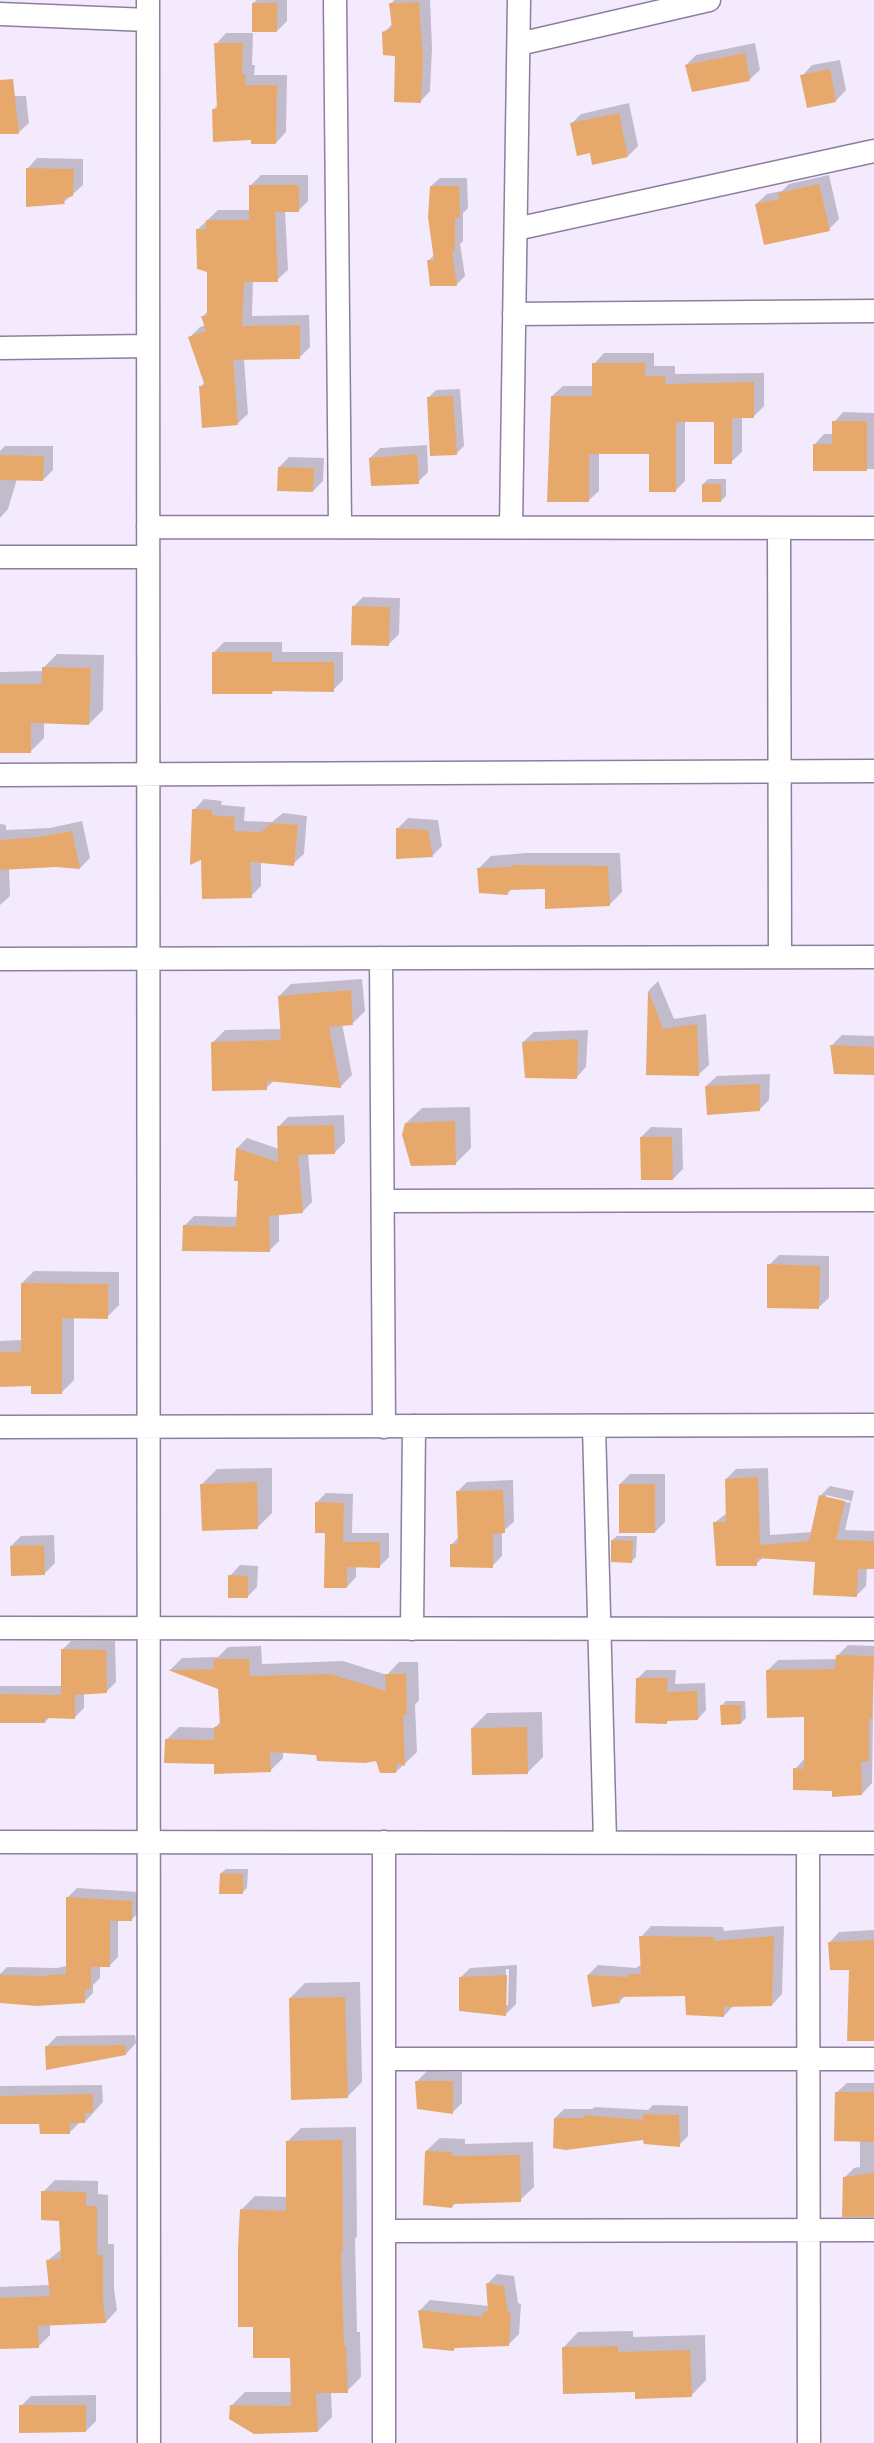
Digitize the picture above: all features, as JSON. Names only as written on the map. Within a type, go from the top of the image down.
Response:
[{"type":"street","points":[[335,0],[340,526]]},
{"type":"street","points":[[511,527],[520,0]]},
{"type":"street","points":[[518,44],[709,0]]},
{"type":"street","points":[[0,14],[148,10],[149,2443]]},
{"type":"street","points":[[516,229],[874,150]]},
{"type":"street","points":[[514,314],[874,311]]},
{"type":"street","points":[[0,348],[148,346]]},
{"type":"street","points":[[148,527],[874,528]]},
{"type":"street","points":[[779,528],[780,958]]},
{"type":"street","points":[[0,557],[148,557]]},
{"type":"street","points":[[0,775],[874,771]]},
{"type":"street","points":[[0,959],[874,957]]},
{"type":"street","points":[[381,958],[384,1427]]},
{"type":"street","points":[[384,1201],[874,1200]]},
{"type":"street","points":[[0,1427],[874,1425]]},
{"type":"street","points":[[412,1628],[414,1426]]},
{"type":"street","points":[[594,1426],[601,1629],[605,1842]]},
{"type":"street","points":[[0,1628],[874,1630]]},
{"type":"street","points":[[0,1842],[874,1843]]},
{"type":"street","points":[[384,1842],[384,2443]]},
{"type":"street","points":[[808,1843],[809,2443]]},
{"type":"street","points":[[384,2059],[874,2059]]},
{"type":"street","points":[[384,2231],[874,2230]]},
{"type":"building","points":[[419,2],[423,59],[421,103],[394,102],[395,56],[383,55],[382,32],[392,28],[389,3]]},
{"type":"building","points":[[252,3],[277,3],[277,32],[252,32]]},
{"type":"building","points":[[214,43],[243,43],[242,74],[245,74],[245,85],[277,85],[276,144],[251,144],[251,140],[213,142],[212,109],[217,109]]},
{"type":"building","points":[[745,53],[750,81],[692,92],[685,65]]},
{"type":"building","points":[[830,69],[836,102],[807,108],[800,75]]},
{"type":"building","points":[[13,79],[19,134],[0,134],[0,80]]},
{"type":"building","points":[[619,113],[628,157],[592,165],[590,153],[577,156],[570,123]]},
{"type":"building","points":[[26,168],[74,169],[73,196],[63,199],[65,204],[26,207]]},
{"type":"building","points":[[819,184],[830,231],[764,245],[755,204],[779,199],[778,193]]},
{"type":"building","points":[[249,185],[299,185],[299,212],[275,212],[278,282],[244,282],[242,326],[300,325],[300,359],[233,360],[238,425],[202,428],[199,386],[205,386],[188,337],[206,331],[201,316],[207,316],[207,272],[197,269],[196,229],[206,229],[206,220],[249,220]]},
{"type":"building","points":[[430,186],[459,186],[460,218],[455,218],[455,251],[452,251],[457,286],[430,286],[427,260],[434,260],[428,217]]},
{"type":"building","points":[[592,363],[645,363],[645,376],[665,376],[665,384],[754,382],[754,418],[732,418],[732,464],[714,464],[714,422],[676,422],[676,492],[649,492],[649,454],[589,454],[589,502],[547,502],[551,396],[592,396]]},
{"type":"building","points":[[453,396],[457,455],[430,456],[427,397]]},
{"type":"building","points":[[832,421],[867,421],[867,471],[813,471],[813,444],[832,444]]},
{"type":"building","points":[[417,454],[419,484],[371,486],[369,458]]},
{"type":"building","points":[[0,455],[44,456],[43,481],[0,480]]},
{"type":"building","points":[[278,467],[314,468],[313,492],[277,491]]},
{"type":"building","points":[[702,484],[721,484],[721,502],[702,502]]},
{"type":"building","points":[[352,606],[390,607],[389,646],[351,645]]},
{"type":"building","points":[[212,652],[272,652],[272,662],[334,662],[334,692],[272,691],[272,694],[212,694]]},
{"type":"building","points":[[42,667],[91,668],[89,725],[31,723],[31,753],[0,753],[0,684],[42,684]]},
{"type":"building","points":[[192,809],[212,810],[212,815],[235,817],[234,831],[261,832],[272,823],[298,825],[294,866],[250,862],[252,898],[202,899],[201,860],[190,865]]},
{"type":"building","points":[[396,828],[428,830],[433,857],[396,859]]},
{"type":"building","points":[[72,831],[80,869],[56,867],[0,870],[0,840],[38,837]]},
{"type":"building","points":[[512,865],[608,866],[610,906],[545,909],[545,889],[508,890],[508,895],[479,893],[477,868],[512,867]]},
{"type":"building","points":[[351,990],[353,1025],[329,1027],[341,1088],[267,1081],[267,1090],[212,1091],[211,1042],[281,1040],[278,996]]},
{"type":"building","points":[[648,990],[663,1029],[697,1024],[699,1076],[646,1075]]},
{"type":"building","points":[[578,1039],[577,1079],[525,1078],[522,1042]]},
{"type":"building","points":[[830,1045],[874,1047],[874,1075],[834,1074]]},
{"type":"building","points":[[760,1084],[760,1111],[707,1115],[705,1086]]},
{"type":"building","points":[[455,1121],[456,1165],[411,1166],[402,1135],[405,1123]]},
{"type":"building","points":[[334,1125],[335,1154],[298,1155],[303,1213],[269,1216],[270,1252],[182,1251],[183,1225],[236,1227],[238,1181],[234,1181],[236,1148],[278,1162],[277,1126]]},
{"type":"building","points":[[640,1137],[672,1137],[673,1180],[641,1180]]},
{"type":"building","points":[[767,1264],[820,1266],[819,1309],[767,1308]]},
{"type":"building","points":[[21,1283],[108,1284],[108,1319],[62,1318],[62,1394],[31,1394],[31,1386],[0,1387],[0,1352],[21,1352]]},
{"type":"building","points":[[758,1477],[760,1545],[809,1541],[819,1495],[845,1501],[836,1540],[874,1541],[874,1569],[858,1569],[857,1597],[813,1595],[815,1562],[757,1558],[757,1566],[716,1566],[713,1522],[726,1522],[725,1479]]},
{"type":"building","points":[[257,1482],[258,1529],[202,1531],[200,1484]]},
{"type":"building","points":[[619,1484],[655,1484],[655,1533],[619,1533]]},
{"type":"building","points":[[503,1490],[505,1533],[493,1534],[493,1568],[450,1567],[450,1544],[458,1544],[456,1491]]},
{"type":"building","points":[[315,1502],[344,1503],[343,1542],[380,1542],[380,1568],[347,1567],[347,1588],[324,1588],[325,1533],[315,1533]]},
{"type":"building","points":[[611,1540],[633,1541],[632,1563],[611,1562]]},
{"type":"building","points":[[44,1545],[45,1575],[11,1576],[10,1546]]},
{"type":"building","points":[[228,1575],[248,1576],[248,1598],[228,1598]]},
{"type":"building","points":[[61,1649],[106,1650],[107,1693],[75,1695],[75,1719],[45,1718],[45,1723],[0,1723],[0,1694],[61,1695]]},
{"type":"building","points":[[836,1655],[874,1656],[872,1719],[869,1719],[869,1761],[861,1762],[862,1795],[832,1797],[832,1791],[793,1790],[793,1768],[804,1769],[804,1717],[767,1718],[766,1670],[835,1669]]},
{"type":"building","points":[[214,1659],[249,1659],[250,1676],[330,1674],[386,1691],[385,1674],[406,1674],[407,1714],[403,1715],[405,1766],[397,1763],[396,1773],[380,1773],[376,1761],[365,1763],[317,1761],[316,1755],[270,1752],[271,1772],[214,1774],[214,1764],[164,1763],[165,1739],[214,1740],[214,1727],[220,1726],[218,1689],[168,1670],[214,1669]]},
{"type":"building","points":[[636,1678],[668,1678],[667,1692],[697,1691],[698,1720],[667,1721],[667,1724],[635,1723]]},
{"type":"building","points":[[720,1705],[741,1705],[741,1724],[721,1725]]},
{"type":"building","points":[[527,1727],[528,1774],[472,1775],[471,1728]]},
{"type":"building","points":[[220,1873],[243,1874],[243,1894],[219,1894]]},
{"type":"building","points":[[66,1897],[132,1901],[132,1921],[110,1921],[110,1967],[91,1967],[91,1989],[85,1989],[85,2003],[37,2006],[0,2003],[0,1975],[48,1976],[66,1974]]},
{"type":"building","points":[[639,1936],[714,1937],[714,1941],[774,1936],[772,2006],[724,2007],[724,2017],[686,2015],[685,1996],[619,1997],[620,2003],[592,2007],[587,1975],[628,1977],[628,1974],[641,1974]]},
{"type":"building","points":[[874,1940],[874,2041],[847,2041],[849,1970],[830,1970],[828,1942]]},
{"type":"building","points":[[507,1975],[506,2016],[459,2011],[459,1977]]},
{"type":"building","points":[[345,1997],[348,2098],[291,2100],[289,1998]]},
{"type":"building","points":[[125,2045],[126,2055],[46,2070],[45,2046]]},
{"type":"building","points":[[415,2081],[453,2081],[453,2114],[417,2109]]},
{"type":"building","points":[[835,2092],[874,2092],[874,2142],[834,2141]]},
{"type":"building","points":[[93,2094],[93,2113],[85,2113],[85,2123],[70,2123],[70,2134],[40,2134],[39,2124],[0,2124],[0,2096]]},
{"type":"building","points":[[643,2114],[679,2115],[680,2147],[644,2144],[643,2140],[566,2150],[553,2148],[554,2118],[584,2118],[584,2115],[643,2120]]},
{"type":"building","points":[[342,2140],[343,2252],[341,2252],[344,2346],[346,2346],[348,2393],[316,2393],[318,2432],[254,2434],[229,2419],[230,2405],[291,2406],[290,2358],[253,2358],[253,2327],[238,2327],[240,2209],[286,2211],[286,2141]]},
{"type":"building","points":[[425,2151],[452,2152],[452,2156],[520,2155],[521,2202],[452,2204],[452,2208],[423,2205]]},
{"type":"building","points":[[874,2173],[874,2217],[842,2217],[843,2177]]},
{"type":"building","points":[[41,2191],[86,2192],[86,2206],[97,2206],[97,2255],[103,2255],[103,2301],[106,2323],[38,2326],[39,2348],[0,2349],[0,2298],[50,2296],[46,2260],[61,2259],[59,2221],[41,2220]]},
{"type":"building","points":[[486,2283],[504,2286],[508,2313],[511,2313],[509,2346],[454,2348],[454,2351],[423,2348],[418,2310],[483,2317],[483,2312],[488,2311]]},
{"type":"building","points":[[618,2346],[618,2352],[690,2350],[692,2397],[635,2399],[635,2392],[563,2394],[562,2347]]},
{"type":"building","points":[[19,2405],[86,2405],[86,2432],[19,2433]]}]
